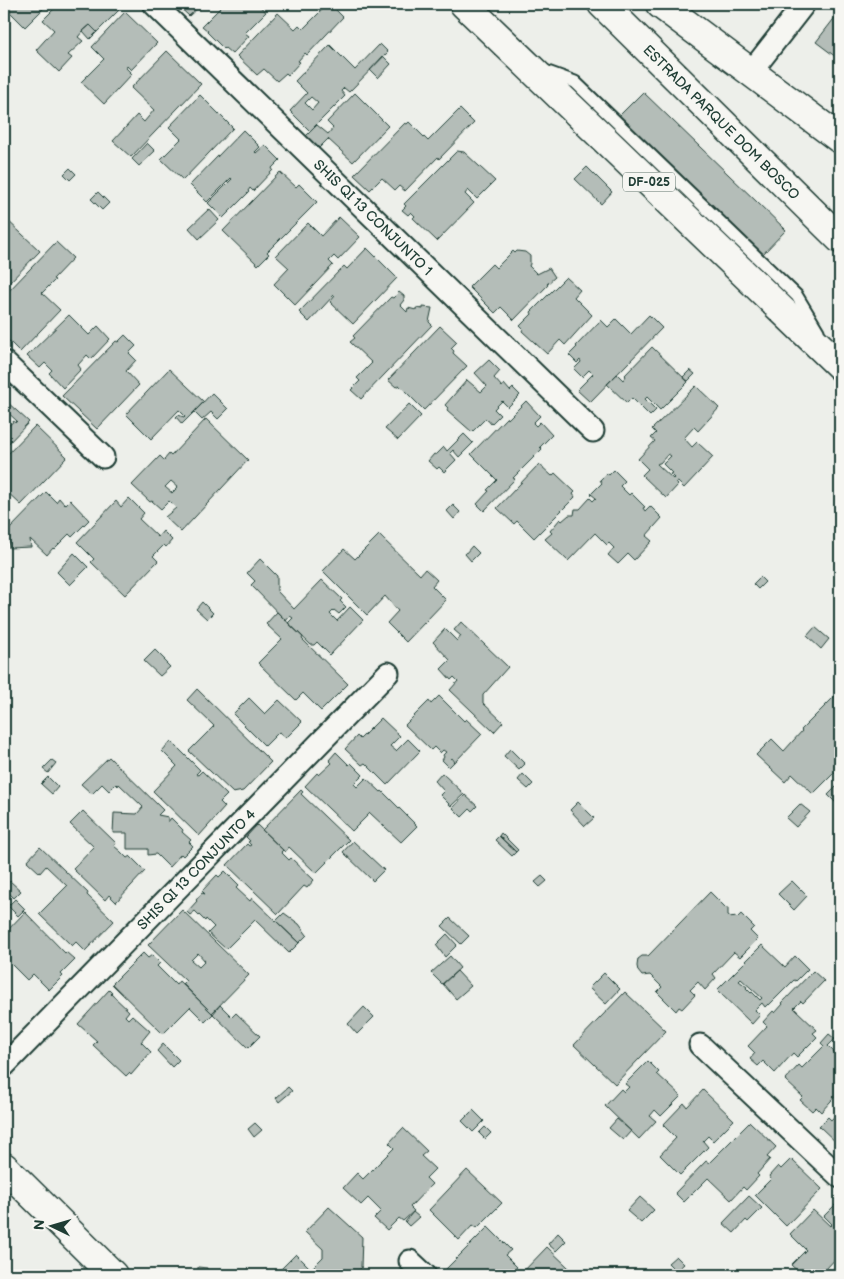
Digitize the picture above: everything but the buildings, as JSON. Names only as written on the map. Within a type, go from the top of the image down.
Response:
[{"type":"main road","name":"DF-025","points":[[464,4],[837,362]]},
{"type":"main road","name":"ESTRADA PARQUE DOM BOSCO","points":[[602,4],[840,238]]},
{"type":"main road","points":[[660,4],[840,139]]},
{"type":"main road","points":[[4,1167],[111,1274]]},
{"type":"street","name":"SHIS QI 13 CONJUNTO 1","points":[[154,4],[593,431]]},
{"type":"street","points":[[751,72],[804,4]]},
{"type":"street","points":[[4,362],[103,457]]},
{"type":"street","name":"SHIS QI 13 CONJUNTO 4","points":[[4,1066],[388,673]]},
{"type":"street","points":[[700,1045],[840,1177]]}]
